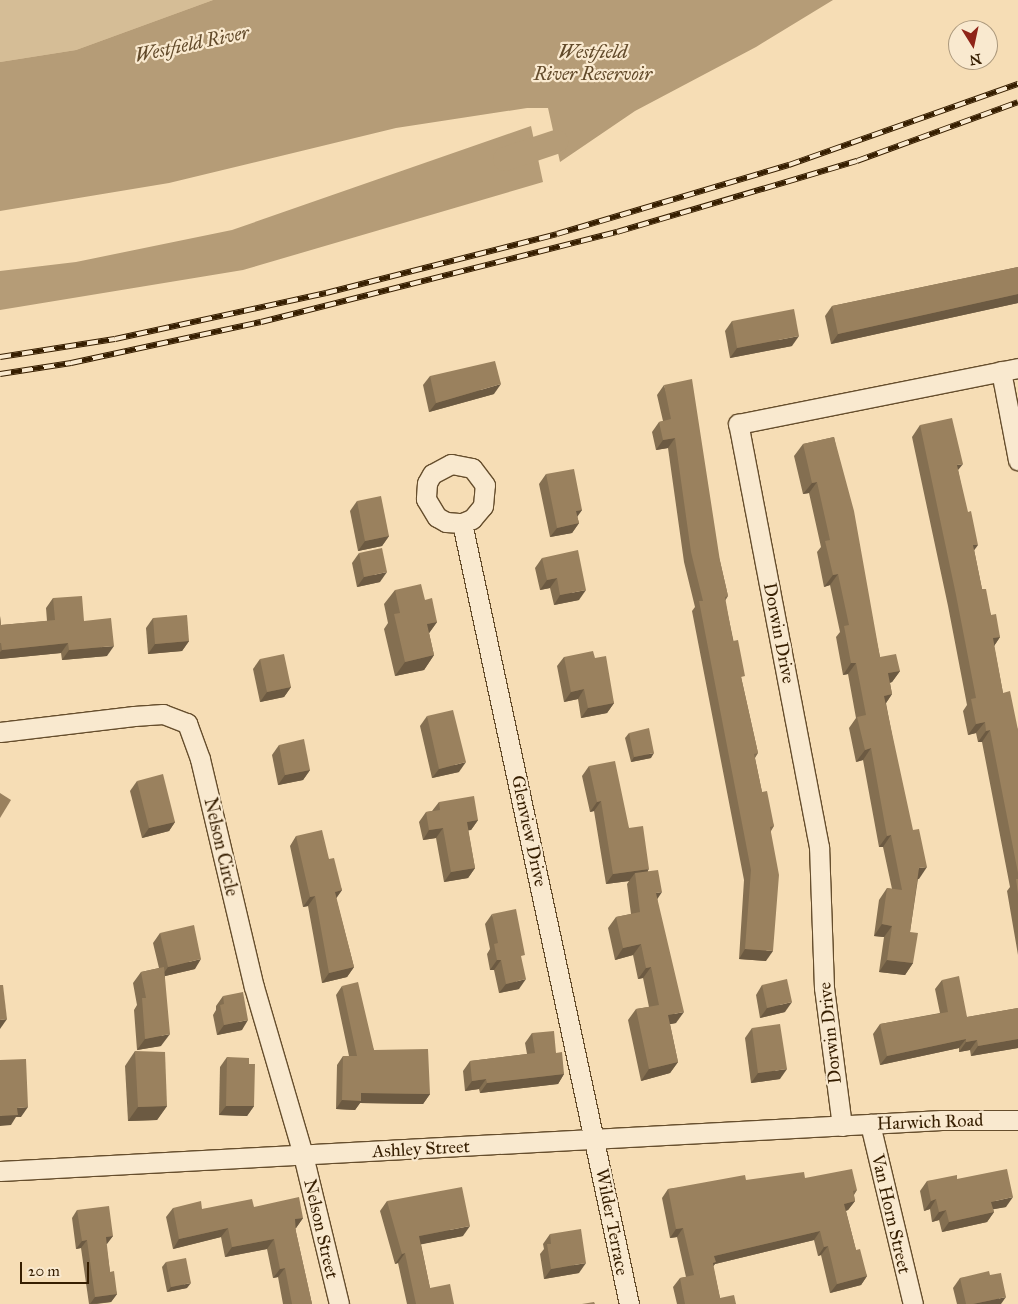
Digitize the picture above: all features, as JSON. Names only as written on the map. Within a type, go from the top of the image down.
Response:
[{"type":"street","points":[[1009,370],[1018,460]]},
{"type":"street","name":"Dorwin Drive","points":[[842,1126],[824,988],[819,847],[738,424],[1009,370]]},
{"type":"street","name":"Glenview Drive","points":[[462,523],[595,1139]]},
{"type":"street","name":"Nelson Circle","points":[[0,732],[96,718],[163,714],[187,723],[200,759],[254,987],[303,1155]]},
{"type":"street","name":"Harwich Road","points":[[842,1126],[1018,1120]]},
{"type":"street","name":"Van Horn Street","points":[[870,1124],[913,1304]]},
{"type":"street","name":"Ashley Street","points":[[0,1171],[842,1126]]},
{"type":"street","name":"Wilder Terrace","points":[[595,1139],[629,1304]]},
{"type":"street","name":"Nelson Street","points":[[303,1155],[339,1304]]},
{"type":"shaded area","points":[[0,0],[213,0],[76,50],[0,62]]},
{"type":"water","points":[[213,0],[833,0],[756,47],[635,111],[560,162],[548,108],[527,108],[396,128],[169,183],[0,211],[0,62],[76,50]]},
{"type":"water","points":[[531,126],[543,182],[243,270],[0,310],[0,271],[76,262],[232,230]]},
{"type":"building","points":[[1018,267],[1018,294],[838,334],[832,306]]},
{"type":"building","points":[[794,309],[799,336],[737,348],[732,321]]},
{"type":"building","points":[[495,361],[501,384],[436,403],[430,376]]},
{"type":"building","points":[[692,379],[720,561],[728,596],[725,597],[733,641],[738,640],[745,676],[741,677],[758,753],[754,754],[762,792],[767,791],[774,826],[770,827],[779,875],[773,951],[745,949],[751,870],[699,601],[703,601],[691,552],[675,438],[663,440],[659,422],[671,419],[664,385]]},
{"type":"building","points":[[952,418],[963,464],[957,465],[968,512],[971,511],[978,545],[973,545],[982,589],[986,589],[991,615],[996,614],[1000,637],[993,638],[1003,693],[1010,691],[1018,730],[1018,873],[990,730],[986,731],[985,722],[976,724],[971,699],[976,698],[920,425]]},
{"type":"building","points":[[834,437],[854,511],[880,657],[896,654],[900,671],[888,673],[892,694],[884,696],[913,830],[919,829],[927,867],[919,868],[910,932],[918,933],[913,963],[887,960],[892,926],[882,924],[887,888],[902,890],[891,835],[887,836],[871,748],[865,750],[857,717],[866,715],[856,663],[851,663],[844,626],[849,625],[838,574],[833,575],[825,541],[830,540],[817,482],[812,483],[803,444]]},
{"type":"building","points":[[574,469],[582,510],[576,511],[579,523],[557,528],[546,474]]},
{"type":"building","points":[[381,496],[389,536],[365,541],[357,501]]},
{"type":"building","points":[[382,548],[387,572],[364,577],[359,553]]},
{"type":"building","points":[[578,550],[586,590],[560,595],[557,578],[547,580],[542,558]]},
{"type":"building","points":[[421,584],[425,600],[432,598],[437,622],[427,624],[434,655],[405,662],[394,614],[400,613],[395,590]]},
{"type":"building","points":[[82,596],[84,621],[111,618],[114,646],[69,650],[68,643],[2,650],[0,643],[0,616],[1,625],[55,620],[53,598]]},
{"type":"building","points":[[187,615],[189,641],[155,644],[153,618]]},
{"type":"building","points":[[593,651],[595,658],[606,656],[614,703],[588,708],[584,689],[571,692],[564,657]]},
{"type":"building","points":[[284,654],[291,687],[267,692],[260,659]]},
{"type":"building","points":[[453,710],[466,762],[439,769],[427,716]]},
{"type":"building","points":[[649,728],[654,753],[634,757],[629,733]]},
{"type":"building","points":[[304,739],[310,770],[285,775],[279,745]]},
{"type":"building","points":[[615,761],[629,828],[643,826],[649,869],[613,874],[601,801],[597,802],[589,766]]},
{"type":"building","points":[[163,774],[175,822],[149,828],[137,781]]},
{"type":"building","points":[[0,793],[11,800],[0,818]]},
{"type":"building","points":[[474,796],[478,820],[467,822],[475,868],[451,872],[443,828],[429,830],[426,812],[440,810],[439,802]]},
{"type":"building","points":[[322,830],[329,859],[334,858],[342,890],[335,892],[354,967],[329,973],[315,896],[310,897],[296,836]]},
{"type":"building","points":[[658,870],[662,892],[656,893],[684,1012],[668,1015],[678,1062],[649,1069],[636,1009],[659,1005],[651,967],[646,968],[641,944],[623,948],[616,917],[640,912],[635,873]]},
{"type":"building","points":[[516,909],[525,955],[521,956],[526,979],[506,984],[501,960],[497,960],[494,944],[498,943],[492,914]]},
{"type":"building","points":[[194,925],[201,959],[168,967],[160,933]]},
{"type":"building","points":[[164,967],[170,1034],[145,1039],[142,998],[146,998],[141,972]]},
{"type":"building","points":[[959,976],[967,1017],[1018,1008],[1018,1039],[978,1046],[977,1040],[966,1042],[966,1039],[887,1056],[880,1024],[948,1012],[942,980]]},
{"type":"building","points":[[787,979],[792,1002],[767,1008],[762,985]]},
{"type":"building","points":[[358,982],[374,1050],[428,1049],[430,1094],[361,1093],[361,1101],[342,1100],[343,1056],[357,1056],[342,986]]},
{"type":"building","points":[[0,985],[3,985],[7,1019],[0,1020]]},
{"type":"building","points":[[243,992],[248,1020],[224,1025],[220,1005],[224,1004],[223,996]]},
{"type":"building","points":[[780,1024],[787,1069],[758,1073],[752,1028]]},
{"type":"building","points":[[554,1031],[556,1053],[562,1052],[564,1074],[487,1083],[486,1079],[472,1081],[470,1061],[535,1053],[532,1033]]},
{"type":"building","points":[[135,1051],[165,1052],[167,1106],[138,1107]]},
{"type":"building","points":[[227,1057],[249,1058],[249,1064],[255,1064],[254,1106],[226,1106]]},
{"type":"building","points":[[26,1059],[28,1107],[17,1108],[18,1115],[0,1116],[0,1060]]},
{"type":"building","points":[[852,1169],[857,1190],[853,1191],[855,1201],[844,1204],[856,1250],[860,1249],[867,1276],[837,1284],[828,1246],[824,1247],[820,1231],[714,1256],[716,1262],[713,1263],[720,1298],[734,1295],[736,1304],[685,1304],[680,1278],[694,1275],[683,1228],[676,1229],[668,1189],[745,1175],[746,1180],[804,1172],[805,1178]]},
{"type":"building","points":[[1007,1169],[1013,1197],[991,1202],[994,1212],[949,1222],[946,1210],[939,1212],[936,1199],[931,1201],[927,1181],[957,1175],[957,1179]]},
{"type":"building","points":[[462,1187],[470,1226],[419,1236],[430,1288],[450,1284],[454,1304],[416,1304],[405,1253],[402,1254],[387,1201]]},
{"type":"building","points":[[299,1197],[303,1218],[295,1219],[296,1232],[312,1304],[292,1304],[285,1268],[280,1269],[274,1239],[232,1247],[228,1228],[179,1239],[173,1208],[201,1201],[202,1209],[252,1199],[254,1207]]},
{"type":"building","points":[[109,1206],[113,1236],[106,1237],[110,1272],[114,1271],[117,1294],[95,1297],[87,1240],[82,1241],[77,1210]]},
{"type":"building","points":[[581,1229],[586,1263],[551,1269],[547,1244],[551,1244],[550,1234]]},
{"type":"building","points":[[186,1258],[191,1283],[171,1287],[166,1262]]},
{"type":"building","points":[[989,1271],[990,1275],[1001,1273],[1006,1297],[966,1304],[960,1278]]},
{"type":"waterway","points":[[505,159],[556,142]]},
{"type":"railway","points":[[0,357],[115,339],[326,293],[557,234],[789,165],[1018,84]]},
{"type":"railway","points":[[0,374],[71,363],[261,322],[617,232],[857,161],[1018,102]]},
{"type":"water label","name":"Westfield River","points":[[192,44]]},
{"type":"water label","name":"Westfield River Reservoir","points":[[593,63]]}]
